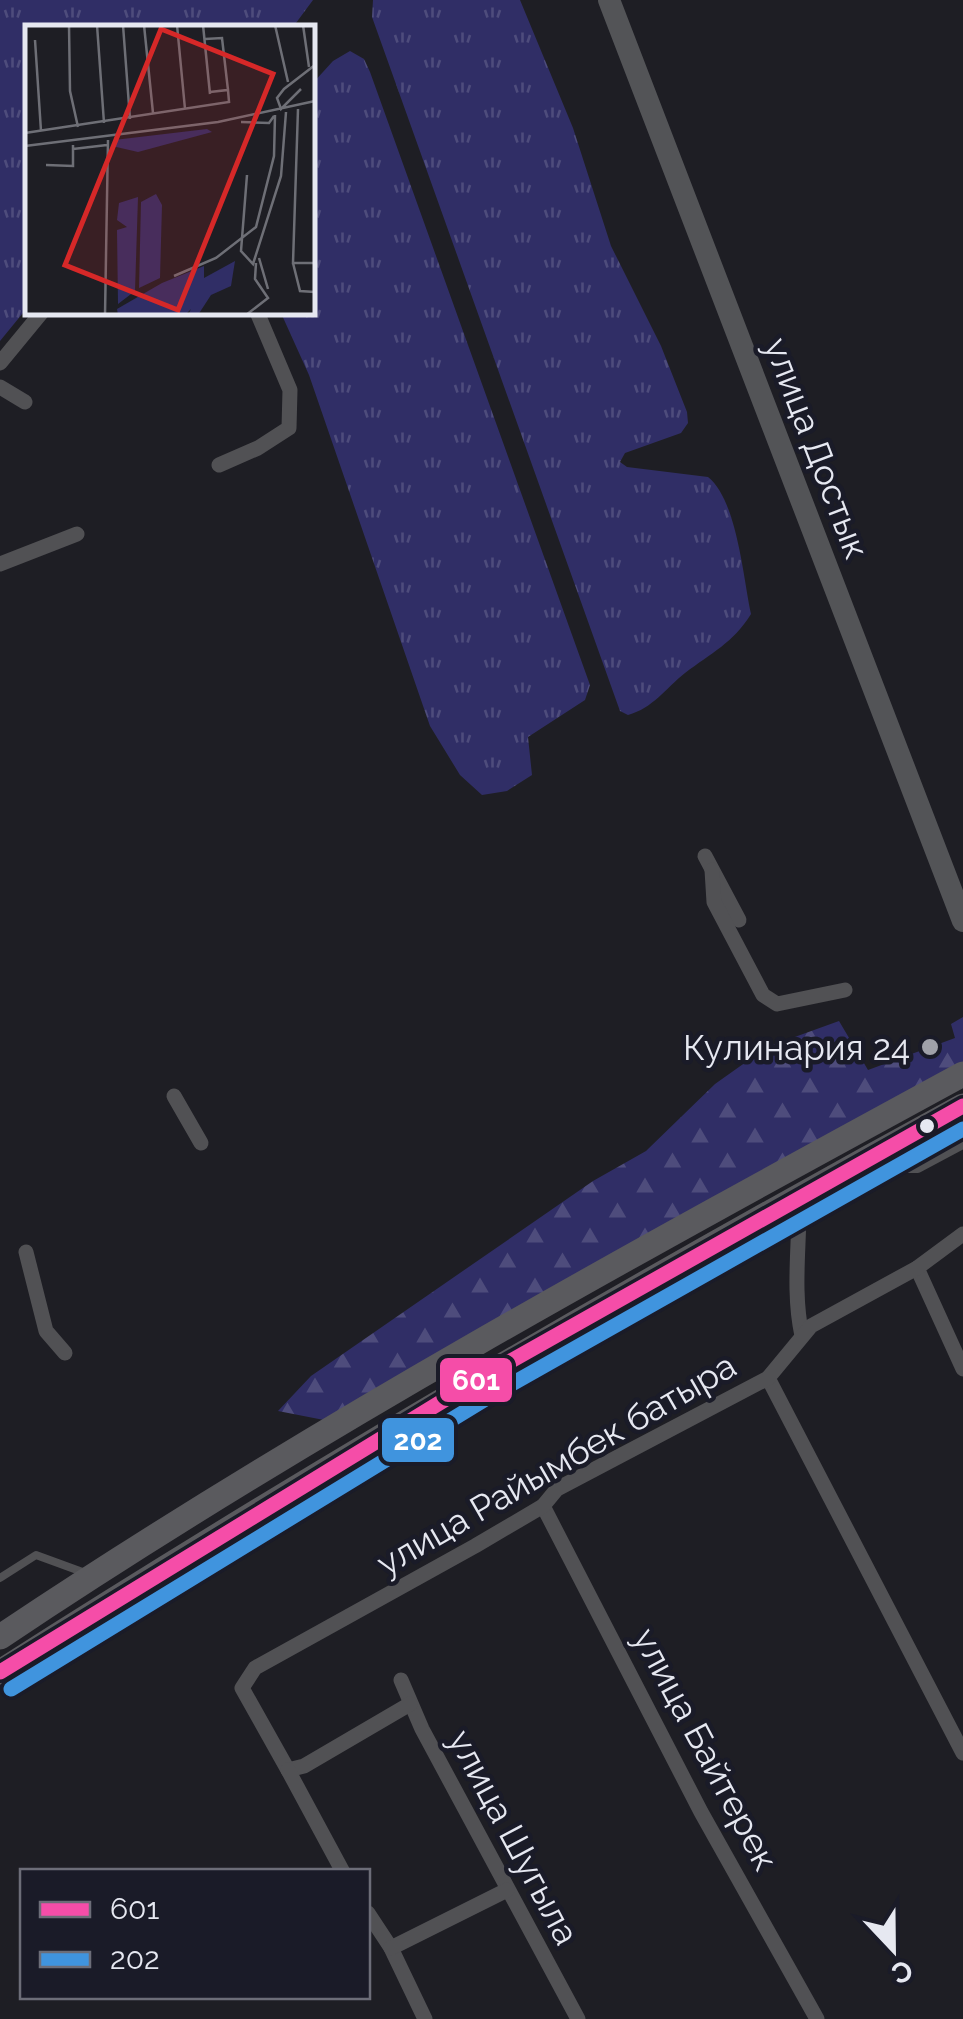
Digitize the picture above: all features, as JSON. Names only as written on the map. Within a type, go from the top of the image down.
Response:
[{"type":"highway","points":[[0,1638],[257,1473],[592,1276],[963,1074]]},
{"type":"highway","points":[[0,1672],[267,1503],[799,1196],[963,1106]]},
{"type":"main road","name":"улица Достык","points":[[609,0],[963,921]]},
{"type":"street","points":[[0,363],[40,315]]},
{"type":"street","points":[[219,465],[258,448],[289,428],[290,390],[259,315]]},
{"type":"street","points":[[0,387],[25,402]]},
{"type":"street","points":[[0,564],[77,534]]},
{"type":"street","points":[[739,920],[709,863],[714,902],[763,995],[777,1004],[845,990]]},
{"type":"street","points":[[174,1096],[201,1144]]},
{"type":"street","points":[[799,1196],[800,1266],[794,1287],[802,1336]]},
{"type":"street","name":"улица Райымбек батыра","points":[[288,1770],[242,1688],[246,1676],[543,1506],[557,1489],[768,1378],[802,1336],[829,1314],[916,1268],[963,1234]]},
{"type":"street","points":[[26,1252],[46,1331],[65,1352]]},
{"type":"street","points":[[916,1268],[963,1369]]},
{"type":"street","points":[[768,1378],[963,1753]]},
{"type":"street","name":"улица Байтерек","points":[[543,1506],[701,1812],[817,2019]]},
{"type":"street","name":"улица Шугыла","points":[[401,1680],[507,1890],[578,2019]]},
{"type":"street","points":[[341,1869],[288,1770],[304,1766],[410,1704]]},
{"type":"street","points":[[391,1948],[507,1890]]},
{"type":"street","points":[[370,1916],[391,1948],[425,2019]]},
{"type":"lane","points":[[849,1168],[918,1169],[963,1145]]},
{"type":"lane","points":[[0,1578],[36,1555],[92,1576]]},
{"type":"green space","points":[[0,0],[313,0],[294,25],[25,25],[25,310],[0,341]]},
{"type":"green space","points":[[373,0],[520,0],[573,128],[611,246],[661,346],[687,412],[688,423],[681,433],[625,453],[620,462],[627,467],[708,477],[726,503],[751,614],[729,640],[637,712],[628,715],[620,711],[372,17]]},
{"type":"green space","points":[[350,51],[364,59],[370,72],[590,685],[585,700],[528,737],[532,775],[507,791],[482,795],[460,775],[430,726],[309,375],[282,315],[315,315],[315,81],[333,61]]},
{"type":"green space","points":[[963,1017],[963,1070],[324,1420],[278,1411],[311,1376],[593,1181],[646,1151],[715,1084],[767,1047],[839,1021],[868,1070],[955,1038],[951,1024]]},
{"type":"transit line","name":"601","points":[[0,1672],[477,1380],[963,1106]]},
{"type":"transit line","name":"202","points":[[11,1689],[487,1398],[963,1129]]},
{"type":"place","name":"Кулинария 24","points":[[930,1047]]}]
